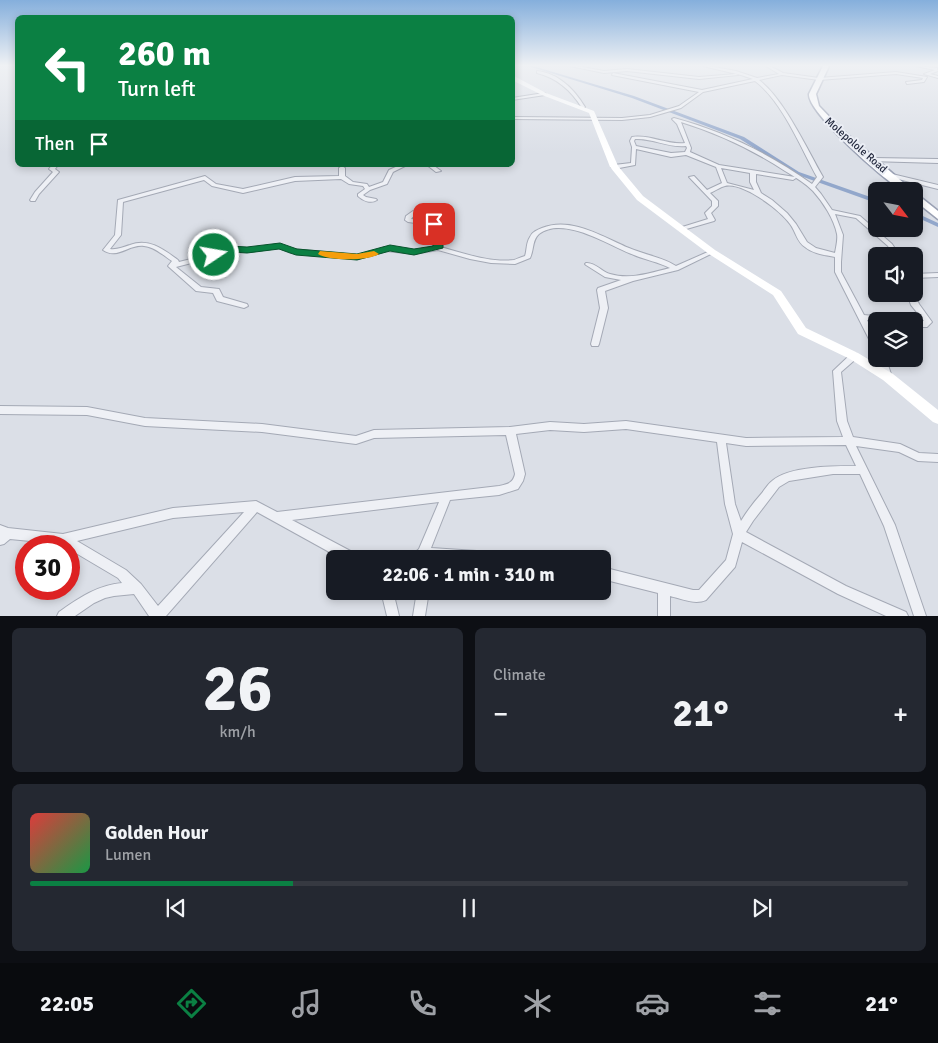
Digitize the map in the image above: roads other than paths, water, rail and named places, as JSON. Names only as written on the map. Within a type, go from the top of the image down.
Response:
[{"type":"main road","name":"Molepolole Road","points":[[813,95],[814,105],[832,125],[899,182]]},
{"type":"main road","points":[[923,202],[934,210],[938,216]]},
{"type":"street","points":[[515,99],[540,95]]},
{"type":"street","points":[[546,95],[583,107],[592,112],[597,120],[614,167],[640,198],[712,252],[776,293],[802,331],[854,356],[888,377],[938,418]]},
{"type":"street","points":[[576,95],[583,107]]},
{"type":"street","points":[[515,120],[637,118],[674,109],[696,95]]},
{"type":"street","points":[[772,95],[783,110],[820,177],[814,185]]},
{"type":"street","points":[[663,112],[679,123],[689,148],[687,152]]},
{"type":"street","points":[[674,119],[739,143],[800,179],[814,185],[840,232],[836,255],[841,282],[868,327]]},
{"type":"street","points":[[614,167],[633,164],[634,147],[632,141],[637,138],[673,146],[686,144]]},
{"type":"street","points":[[634,147],[671,155],[687,152],[718,166],[800,179]]},
{"type":"street","points":[[872,160],[938,161]]},
{"type":"street","points":[[718,166],[725,184]]},
{"type":"street","points":[[33,200],[36,192],[45,186],[56,172],[52,169],[54,167]]},
{"type":"street","points":[[374,200],[364,199],[360,195],[368,189],[385,183],[391,171],[400,167]]},
{"type":"street","points":[[433,167],[438,171]]},
{"type":"street","points":[[342,168],[342,177]]},
{"type":"street","points":[[753,171],[753,182],[758,193]]},
{"type":"street","points":[[892,176],[938,187]]},
{"type":"street","points":[[171,266],[176,261],[158,248],[145,244],[136,244],[114,252],[106,250],[118,236],[120,201],[206,178],[214,186],[243,191],[294,179],[342,177],[365,185],[368,189]]},
{"type":"street","points":[[681,229],[712,221],[708,213],[715,204],[707,192],[692,177]]},
{"type":"street","points":[[707,192],[725,184],[758,193],[774,204],[792,221],[804,245],[815,251],[836,255]]},
{"type":"street","points":[[829,211],[858,217],[891,247]]},
{"type":"street","points":[[413,213],[408,217],[408,220],[427,222],[438,226],[438,248]]},
{"type":"street","points":[[171,266],[205,258],[230,249],[247,250],[280,246],[296,252],[362,257],[386,248],[414,252],[438,248],[475,259],[515,262],[528,257],[528,245],[538,231],[556,225],[601,237],[636,253],[660,259],[676,269]]},
{"type":"street","points":[[595,344],[604,308],[601,290],[631,279],[676,269],[712,252]]},
{"type":"street","points":[[588,264],[607,276],[631,279]]},
{"type":"street","points":[[171,266],[199,289],[216,291],[220,299],[244,306]]},
{"type":"street","points":[[923,276],[938,275]]},
{"type":"street","points":[[923,315],[928,322],[923,325]]},
{"type":"street","points":[[861,317],[868,318]]},
{"type":"street","points":[[854,356],[837,371],[842,421],[862,470],[890,525],[920,616]]},
{"type":"street","points":[[885,367],[888,377]]},
{"type":"street","points":[[0,410],[87,411],[145,422],[262,428],[356,440],[374,434],[510,431],[550,426],[584,428],[626,425],[746,442],[849,441],[900,448],[918,457],[938,458]]},
{"type":"street","points":[[279,516],[504,489],[513,486],[519,481],[520,474],[510,431]]},
{"type":"street","points":[[721,439],[730,504],[739,534],[842,590],[902,616]]},
{"type":"street","points":[[611,575],[698,597],[706,593],[731,562],[739,534],[748,517],[775,484],[787,477],[833,470],[862,470]]},
{"type":"street","points":[[423,550],[446,496]]},
{"type":"street","points":[[80,549],[113,567],[137,588],[157,615],[256,506]]},
{"type":"street","points":[[80,535],[173,513],[256,506],[279,516],[338,550]]},
{"type":"street","points":[[63,616],[93,596],[112,588],[137,588]]},
{"type":"street","points":[[664,588],[664,616]]},
{"type":"street","points":[[389,600],[393,616]]},
{"type":"street","points":[[419,616],[421,600]]},
{"type":"waterway","points":[[626,95],[742,138],[797,173],[868,198]]},
{"type":"waterway","points":[[923,218],[938,225]]}]
